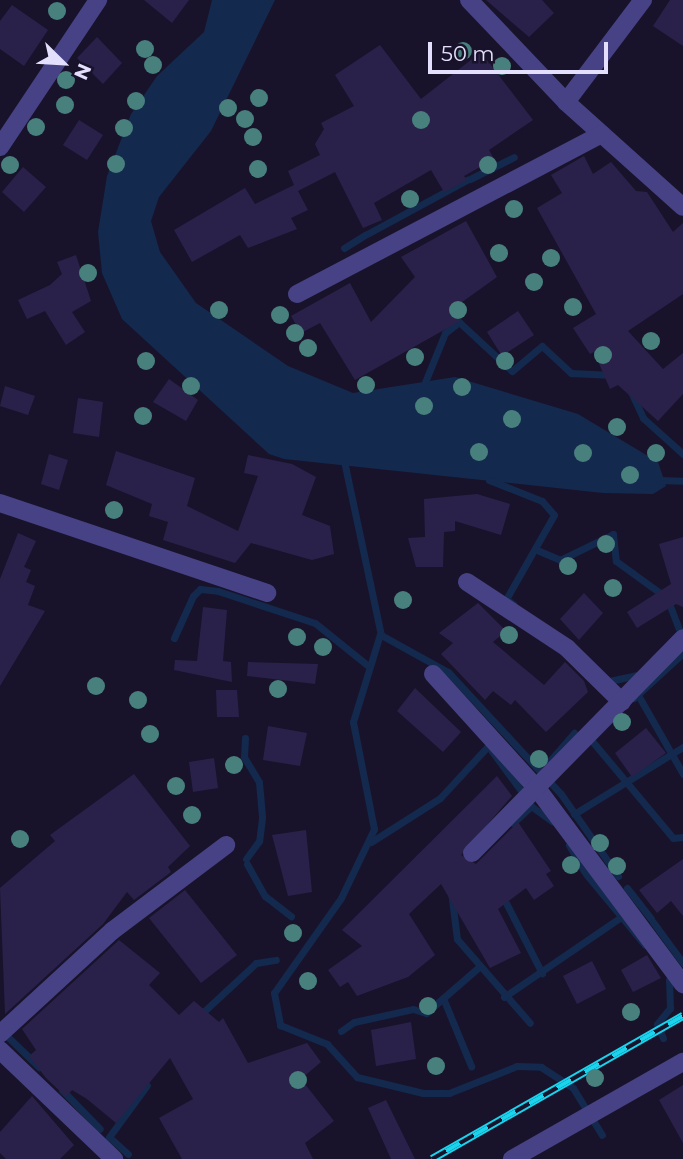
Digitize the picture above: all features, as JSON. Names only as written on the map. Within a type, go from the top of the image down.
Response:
[{"type":"street","points":[[0,147],[98,0]]},
{"type":"street","points":[[469,0],[566,102],[683,207]]},
{"type":"street","points":[[566,102],[643,0]]},
{"type":"street","points":[[297,294],[602,134]]},
{"type":"street","points":[[0,503],[267,593]]},
{"type":"street","points":[[467,582],[567,648],[622,702]]},
{"type":"street","points":[[472,853],[539,791],[683,638]]},
{"type":"street","points":[[433,674],[539,791],[683,984]]},
{"type":"street","points":[[0,1034],[112,930],[226,845]]},
{"type":"street","points":[[0,1050],[114,1159]]},
{"type":"street","points":[[512,1159],[683,1062]]},
{"type":"water","points":[[212,0],[275,0],[211,131],[159,197],[151,221],[160,252],[196,303],[288,366],[353,393],[455,377],[578,414],[658,462],[666,486],[653,494],[603,493],[284,459],[269,454],[122,319],[102,273],[98,232],[107,176],[131,114],[157,76],[204,32]]},
{"type":"building","points":[[144,0],[189,0],[172,23]]},
{"type":"building","points":[[486,0],[542,0],[554,13],[529,37]]},
{"type":"building","points":[[670,0],[683,0],[683,46],[653,26]]},
{"type":"building","points":[[12,5],[48,30],[24,66],[0,49],[0,21]]},
{"type":"building","points":[[97,37],[122,63],[103,84],[77,58]]},
{"type":"building","points":[[380,45],[421,99],[481,52],[533,120],[489,150],[494,159],[464,176],[467,180],[444,192],[431,170],[374,203],[382,220],[363,228],[335,172],[298,191],[308,210],[291,218],[297,229],[248,248],[240,235],[192,262],[174,230],[245,188],[255,204],[294,185],[288,171],[320,155],[315,144],[324,129],[321,123],[354,106],[335,75]]},
{"type":"building","points":[[79,120],[103,135],[87,160],[63,145]]},
{"type":"building","points":[[584,156],[593,174],[611,162],[636,191],[647,192],[673,232],[683,223],[683,294],[628,331],[663,369],[683,353],[683,394],[658,421],[618,385],[610,389],[594,352],[590,354],[573,328],[596,314],[537,208],[562,193],[551,175]]},
{"type":"building","points":[[23,167],[46,187],[24,212],[2,192]]},
{"type":"building","points":[[466,221],[497,277],[451,310],[460,321],[355,380],[320,323],[301,333],[291,316],[350,283],[371,322],[415,277],[401,257]]},
{"type":"building","points":[[76,255],[91,301],[72,312],[85,332],[66,345],[45,311],[27,319],[18,300],[50,285],[62,274],[57,262]]},
{"type":"building","points":[[518,311],[534,335],[502,356],[487,332]]},
{"type":"building","points":[[169,379],[198,400],[186,421],[153,402]]},
{"type":"building","points":[[5,386],[35,396],[28,415],[0,406]]},
{"type":"building","points":[[78,398],[103,402],[99,437],[73,433]]},
{"type":"building","points":[[116,451],[195,478],[187,506],[238,531],[258,476],[244,473],[248,455],[292,464],[316,477],[302,515],[330,526],[334,554],[312,560],[251,543],[235,563],[163,540],[168,522],[149,516],[152,504],[106,485]]},
{"type":"building","points":[[49,454],[68,460],[59,490],[41,484]]},
{"type":"building","points":[[477,494],[510,504],[501,535],[455,521],[455,531],[444,532],[443,567],[416,567],[408,538],[425,537],[424,499]]},
{"type":"building","points":[[18,533],[36,541],[24,567],[31,570],[26,582],[35,586],[28,605],[45,611],[0,686],[0,579]]},
{"type":"building","points":[[683,537],[683,607],[676,604],[637,628],[627,612],[671,584],[659,544]]},
{"type":"building","points":[[584,593],[603,613],[579,640],[560,619]]},
{"type":"building","points":[[478,603],[506,631],[493,642],[544,685],[565,662],[584,681],[588,692],[546,732],[515,700],[511,705],[493,691],[485,700],[441,654],[453,643],[439,633]]},
{"type":"building","points":[[203,607],[227,610],[223,661],[231,662],[232,682],[174,670],[175,660],[197,661]]},
{"type":"building","points":[[248,662],[318,664],[315,684],[247,676]]},
{"type":"building","points":[[415,688],[461,732],[443,752],[397,711]]},
{"type":"building","points":[[216,690],[237,690],[239,717],[217,717]]},
{"type":"building","points":[[268,726],[307,733],[300,766],[263,760]]},
{"type":"building","points":[[646,728],[666,753],[632,777],[615,753]]},
{"type":"building","points":[[214,758],[218,788],[193,792],[189,762]]},
{"type":"building","points":[[134,774],[190,846],[168,867],[171,872],[134,900],[127,892],[103,924],[5,1014],[0,888],[55,841],[50,835]]},
{"type":"building","points":[[497,776],[512,796],[461,855],[476,864],[518,822],[551,871],[546,874],[554,886],[534,900],[526,888],[498,909],[521,953],[490,968],[441,884],[409,914],[435,955],[408,977],[357,996],[348,982],[340,987],[328,970],[362,946],[342,930]]},
{"type":"building","points":[[306,830],[312,892],[288,896],[272,835]]},
{"type":"building","points":[[683,859],[683,916],[671,901],[657,913],[639,890]]},
{"type":"building","points":[[185,890],[237,955],[201,983],[149,918]]},
{"type":"building","points":[[119,940],[160,973],[149,985],[179,1015],[194,1001],[219,1022],[223,1018],[248,1063],[307,1043],[321,1062],[301,1079],[334,1121],[305,1143],[313,1159],[182,1159],[159,1118],[193,1099],[170,1058],[116,1123],[72,1090],[66,1097],[46,1078],[29,1056],[36,1050],[22,1029]]},
{"type":"building","points":[[647,955],[661,978],[633,992],[621,970]]},
{"type":"building","points":[[592,961],[606,989],[577,1004],[563,976]]},
{"type":"building","points":[[411,1022],[416,1059],[376,1066],[371,1030]]},
{"type":"building","points":[[683,1085],[683,1143],[659,1100]]},
{"type":"building","points":[[32,1096],[74,1145],[60,1159],[6,1159],[0,1153],[0,1132]]},
{"type":"building","points":[[386,1100],[415,1159],[391,1159],[368,1108]]},
{"type":"waterway","points":[[470,179],[514,157]]},
{"type":"waterway","points":[[367,234],[467,180]]},
{"type":"waterway","points":[[344,248],[365,235]]},
{"type":"waterway","points":[[423,387],[445,333],[459,322],[512,371],[542,346],[571,373],[613,375]]},
{"type":"waterway","points":[[631,392],[643,418],[683,454]]},
{"type":"waterway","points":[[344,461],[381,635],[448,672],[561,794],[618,876]]},
{"type":"waterway","points":[[489,480],[542,501],[554,515],[506,599],[513,604]]},
{"type":"waterway","points":[[659,480],[683,481]]},
{"type":"waterway","points":[[537,550],[560,560],[613,534],[616,561],[667,598],[679,629]]},
{"type":"waterway","points":[[174,638],[193,596],[200,589],[218,591],[315,623],[367,665]]},
{"type":"waterway","points":[[380,634],[353,722],[374,829],[341,898],[274,993],[280,1025],[327,1044],[357,1077],[423,1093],[449,1093],[517,1066],[541,1067],[573,1088],[602,1135]]},
{"type":"waterway","points":[[634,698],[683,653]]},
{"type":"waterway","points":[[609,681],[637,675]]},
{"type":"waterway","points":[[638,695],[683,774]]},
{"type":"waterway","points":[[548,763],[574,733]]},
{"type":"waterway","points":[[245,738],[244,757],[259,782],[262,818],[259,841],[246,859]]},
{"type":"waterway","points":[[592,741],[673,838],[683,837]]},
{"type":"waterway","points":[[371,842],[440,798],[488,746],[522,792]]},
{"type":"waterway","points":[[574,814],[683,747]]},
{"type":"waterway","points":[[513,823],[531,806],[552,821]]},
{"type":"waterway","points":[[569,845],[584,871]]},
{"type":"waterway","points":[[247,864],[265,896],[291,916]]},
{"type":"waterway","points":[[586,874],[645,945]]},
{"type":"waterway","points":[[627,888],[651,919]]},
{"type":"waterway","points":[[451,891],[457,939],[530,1023]]},
{"type":"waterway","points":[[502,895],[542,973]]},
{"type":"waterway","points":[[504,997],[618,919]]},
{"type":"waterway","points":[[653,922],[683,963]]},
{"type":"waterway","points":[[200,1015],[256,963],[276,960]]},
{"type":"waterway","points":[[341,1031],[354,1022],[413,1009],[426,1013],[480,966]]},
{"type":"waterway","points":[[663,1038],[657,1024],[670,1008],[669,980]]},
{"type":"waterway","points":[[443,998],[471,1066]]},
{"type":"waterway","points":[[9,1038],[39,1067]]},
{"type":"waterway","points":[[128,1154],[109,1137],[147,1085]]},
{"type":"waterway","points":[[62,1090],[100,1129]]},
{"type":"railway","points":[[432,1159],[683,1016]]}]
